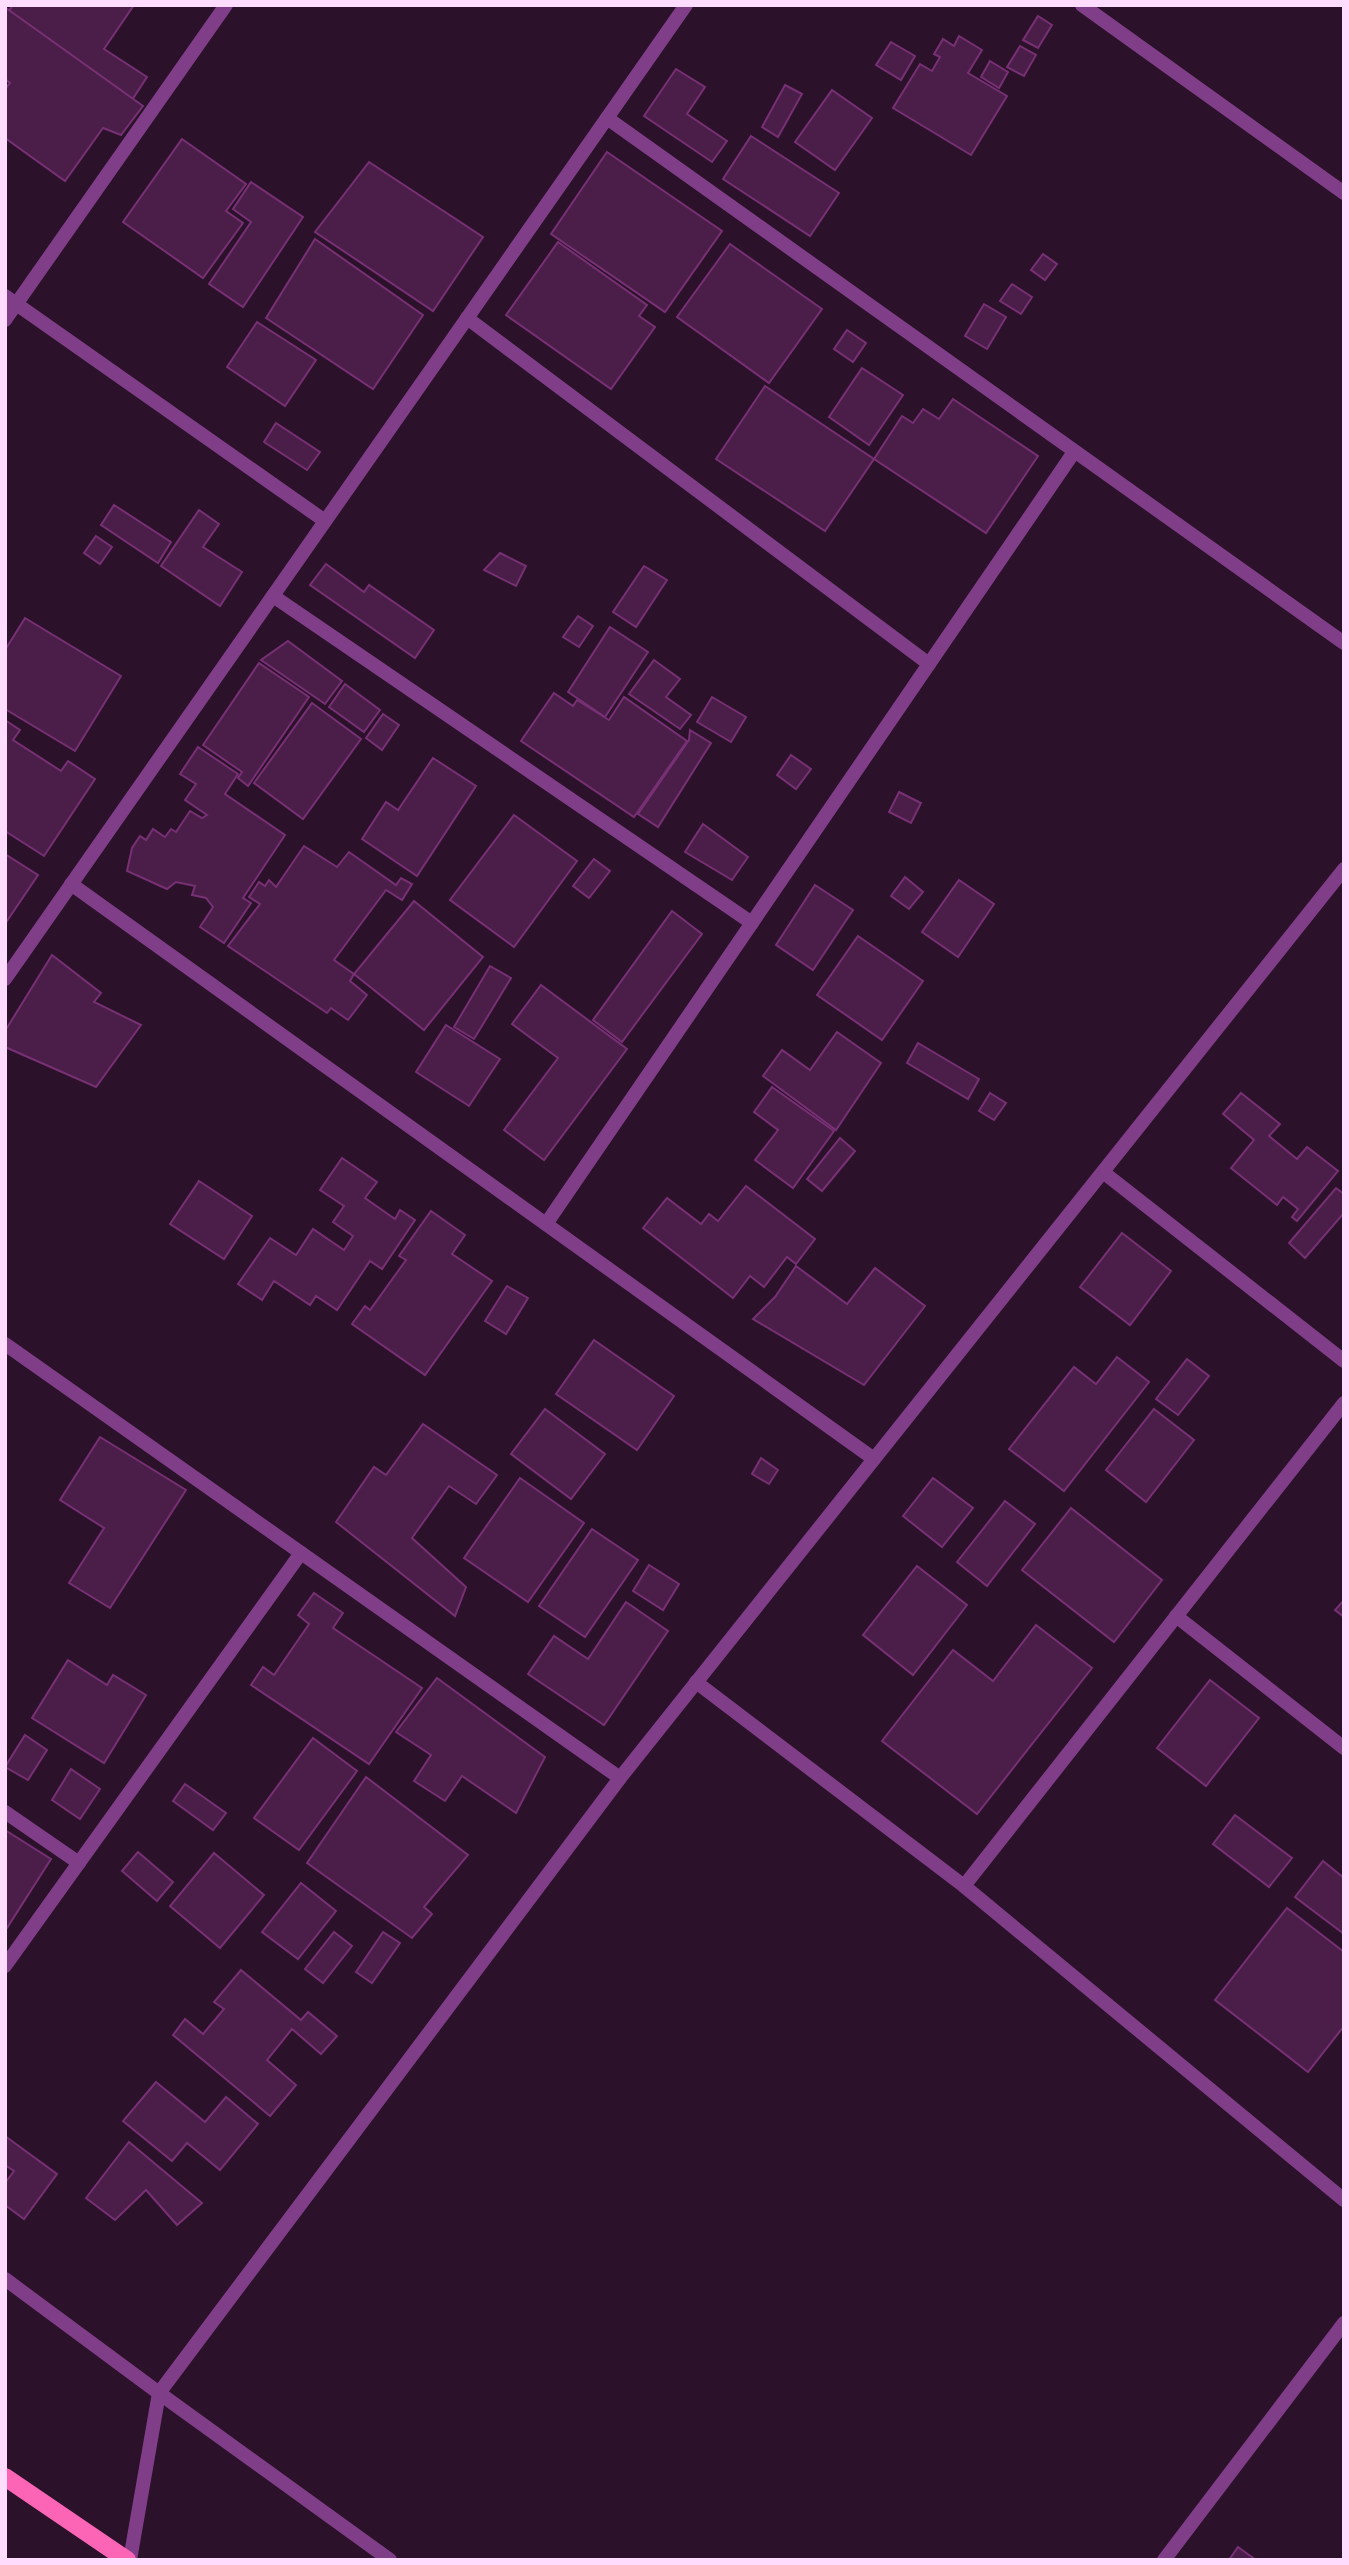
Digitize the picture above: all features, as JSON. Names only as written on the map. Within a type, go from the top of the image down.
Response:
[{"type":"main road","points":[[5,2477],[129,2560]]},
{"type":"street","points":[[5,320],[11,300],[226,5]]},
{"type":"street","points":[[5,979],[686,5]]},
{"type":"street","points":[[1082,5],[1344,193]]},
{"type":"street","points":[[607,118],[1344,643]]},
{"type":"street","points":[[11,300],[325,521]]},
{"type":"street","points":[[467,318],[929,664]]},
{"type":"street","points":[[546,1224],[1074,452]]},
{"type":"street","points":[[273,596],[752,923]]},
{"type":"street","points":[[129,2560],[159,2393],[620,1778],[1344,869]]},
{"type":"street","points":[[71,884],[874,1459]]},
{"type":"street","points":[[1103,1172],[1344,1361]]},
{"type":"street","points":[[5,1344],[620,1778]]},
{"type":"street","points":[[964,1886],[1344,1403]]},
{"type":"street","points":[[5,1966],[301,1553]]},
{"type":"street","points":[[1176,1616],[1344,1748]]},
{"type":"street","points":[[696,1682],[964,1886],[1344,2200]]},
{"type":"street","points":[[5,1812],[79,1863]]},
{"type":"street","points":[[5,2279],[390,2560]]},
{"type":"street","points":[[1164,2560],[1342,2327]]},
{"type":"building","points":[[13,5],[134,5],[104,49],[147,77],[132,100],[8,12]]},
{"type":"building","points":[[6,8],[143,106],[121,135],[103,128],[65,181],[5,138],[5,89],[10,83],[5,79]]},
{"type":"building","points":[[1038,16],[1052,25],[1038,48],[1023,40]]},
{"type":"building","points":[[959,36],[982,50],[968,73],[1007,96],[971,155],[893,108],[920,64],[932,71],[940,57],[934,54],[943,39],[954,46]]},
{"type":"building","points":[[891,42],[915,56],[901,80],[876,65]]},
{"type":"building","points":[[1020,46],[1036,55],[1024,76],[1007,67]]},
{"type":"building","points":[[990,61],[1008,72],[999,88],[981,77]]},
{"type":"building","points":[[676,69],[705,87],[687,114],[727,141],[712,162],[644,116]]},
{"type":"building","points":[[785,85],[802,94],[778,137],[762,127]]},
{"type":"building","points":[[832,90],[872,118],[835,170],[795,142]]},
{"type":"building","points":[[751,136],[839,193],[810,236],[723,179]]},
{"type":"building","points":[[182,139],[246,184],[226,211],[243,223],[203,278],[123,222]]},
{"type":"building","points":[[607,152],[722,231],[665,312],[551,234]]},
{"type":"building","points":[[369,162],[483,237],[433,311],[315,232]]},
{"type":"building","points":[[251,182],[303,217],[243,307],[209,284],[251,222],[233,209]]},
{"type":"building","points":[[315,239],[423,315],[373,389],[266,318]]},
{"type":"building","points":[[558,242],[647,305],[639,316],[655,327],[611,389],[506,315]]},
{"type":"building","points":[[730,244],[822,309],[769,383],[677,317]]},
{"type":"building","points":[[1043,254],[1057,264],[1045,280],[1031,270]]},
{"type":"building","points":[[1012,284],[1032,297],[1021,314],[1000,301]]},
{"type":"building","points":[[984,304],[1006,317],[987,349],[965,336]]},
{"type":"building","points":[[257,322],[316,360],[285,406],[227,367]]},
{"type":"building","points":[[847,330],[866,343],[853,362],[834,349]]},
{"type":"building","points":[[862,368],[903,395],[869,445],[829,417]]},
{"type":"building","points":[[765,386],[874,459],[825,531],[716,459]]},
{"type":"building","points":[[953,399],[1038,456],[986,533],[874,459],[902,416],[913,423],[923,409],[939,419]]},
{"type":"building","points":[[276,423],[320,452],[307,470],[264,442]]},
{"type":"building","points":[[114,505],[171,542],[158,563],[101,525]]},
{"type":"building","points":[[199,510],[219,524],[203,547],[242,572],[220,606],[161,566]]},
{"type":"building","points":[[96,536],[112,547],[100,564],[84,553]]},
{"type":"building","points":[[500,553],[526,566],[516,586],[484,570]]},
{"type":"building","points":[[326,564],[364,592],[369,585],[434,630],[415,658],[310,585]]},
{"type":"building","points":[[644,566],[667,580],[636,627],[613,612]]},
{"type":"building","points":[[578,616],[593,626],[579,647],[563,637]]},
{"type":"building","points":[[25,618],[121,676],[75,751],[5,709],[5,650]]},
{"type":"building","points":[[610,627],[648,652],[605,717],[568,692]]},
{"type":"building","points":[[288,641],[342,681],[325,704],[261,660]]},
{"type":"building","points":[[654,660],[680,679],[666,697],[691,715],[680,729],[629,694]]},
{"type":"building","points":[[259,663],[309,697],[248,786],[238,778],[242,772],[203,745]]},
{"type":"building","points":[[345,684],[380,710],[364,732],[329,707]]},
{"type":"building","points":[[554,693],[573,706],[577,700],[609,720],[624,697],[687,741],[634,817],[521,741]]},
{"type":"building","points":[[712,697],[746,717],[731,742],[697,722]]},
{"type":"building","points":[[312,703],[361,739],[303,819],[254,783]]},
{"type":"building","points":[[383,714],[399,725],[382,750],[366,738]]},
{"type":"building","points":[[5,720],[20,730],[13,740],[61,771],[68,761],[95,779],[44,856],[5,831]]},
{"type":"building","points":[[690,730],[711,743],[658,827],[638,814],[689,740]]},
{"type":"building","points":[[198,747],[238,774],[225,794],[285,835],[243,898],[251,903],[224,943],[200,927],[213,907],[206,898],[192,895],[195,886],[176,882],[167,889],[127,871],[132,848],[140,836],[146,840],[153,829],[165,837],[171,829],[176,832],[190,811],[202,818],[207,815],[185,800],[196,784],[180,774]]},
{"type":"building","points":[[791,755],[811,769],[796,789],[777,775]]},
{"type":"building","points":[[433,758],[476,786],[417,876],[362,839],[386,802],[398,810]]},
{"type":"building","points":[[899,792],[921,803],[911,823],[889,812]]},
{"type":"building","points":[[514,815],[577,861],[514,947],[450,900]]},
{"type":"building","points":[[703,824],[748,857],[732,880],[685,852]]},
{"type":"building","points":[[304,846],[337,867],[349,852],[396,885],[401,878],[412,884],[402,900],[386,890],[334,960],[354,974],[350,981],[367,995],[348,1020],[331,1008],[327,1013],[228,946],[260,904],[249,897],[259,882],[265,886],[269,880],[276,887]]},
{"type":"building","points":[[5,854],[38,875],[5,924]]},
{"type":"building","points":[[594,859],[610,871],[589,898],[573,886]]},
{"type":"building","points":[[905,877],[923,892],[909,909],[891,896]]},
{"type":"building","points":[[959,880],[994,904],[958,957],[922,932]]},
{"type":"building","points":[[815,885],[853,910],[813,970],[776,945]]},
{"type":"building","points":[[414,901],[483,957],[424,1030],[354,974]]},
{"type":"building","points":[[672,911],[702,934],[622,1042],[593,1020]]},
{"type":"building","points":[[858,936],[923,981],[882,1040],[817,995]]},
{"type":"building","points":[[52,955],[101,993],[94,1002],[141,1025],[96,1087],[5,1047],[5,1031]]},
{"type":"building","points":[[490,966],[511,978],[474,1039],[454,1027]]},
{"type":"building","points":[[541,985],[627,1049],[544,1160],[504,1130],[558,1058],[512,1024]]},
{"type":"building","points":[[446,1025],[500,1059],[469,1106],[416,1072]]},
{"type":"building","points":[[837,1032],[881,1063],[836,1130],[763,1076],[782,1050],[810,1070]]},
{"type":"building","points":[[918,1043],[979,1079],[968,1099],[907,1063]]},
{"type":"building","points":[[772,1087],[834,1131],[793,1188],[755,1160],[778,1130],[754,1112]]},
{"type":"building","points":[[990,1093],[1006,1103],[994,1120],[979,1111]]},
{"type":"building","points":[[1241,1093],[1280,1124],[1269,1136],[1297,1159],[1307,1147],[1338,1171],[1297,1221],[1292,1217],[1298,1209],[1283,1197],[1277,1205],[1231,1168],[1254,1140],[1223,1114]]},
{"type":"building","points":[[840,1138],[855,1151],[822,1191],[807,1179]]},
{"type":"building","points":[[342,1158],[377,1182],[365,1198],[395,1219],[400,1210],[415,1220],[382,1269],[370,1261],[337,1310],[316,1296],[310,1305],[274,1281],[262,1300],[238,1284],[270,1238],[296,1255],[313,1229],[344,1250],[353,1236],[333,1222],[344,1206],[320,1190]]},
{"type":"building","points":[[199,1181],[252,1216],[224,1259],[170,1224]]},
{"type":"building","points":[[746,1186],[815,1239],[796,1264],[787,1257],[764,1287],[750,1276],[733,1298],[643,1228],[667,1198],[701,1224],[709,1214],[718,1221]]},
{"type":"building","points":[[1336,1188],[1344,1194],[1344,1213],[1305,1258],[1289,1243]]},
{"type":"building","points":[[431,1211],[465,1235],[452,1254],[492,1281],[425,1375],[352,1324],[365,1306],[370,1310],[406,1260],[399,1256]]},
{"type":"building","points":[[1122,1233],[1171,1271],[1130,1325],[1080,1287]]},
{"type":"building","points":[[796,1266],[847,1304],[875,1268],[925,1306],[864,1385],[753,1319],[775,1297]]},
{"type":"building","points":[[507,1286],[528,1298],[506,1334],[485,1321]]},
{"type":"building","points":[[594,1340],[674,1396],[637,1450],[556,1394]]},
{"type":"building","points":[[1117,1357],[1149,1382],[1064,1491],[1009,1449],[1074,1367],[1096,1384]]},
{"type":"building","points":[[1187,1359],[1209,1376],[1178,1415],[1156,1399]]},
{"type":"building","points":[[545,1409],[605,1454],[571,1499],[511,1454]]},
{"type":"building","points":[[1154,1409],[1194,1440],[1146,1502],[1106,1470]]},
{"type":"building","points":[[423,1424],[497,1475],[476,1504],[449,1486],[412,1538],[466,1587],[455,1616],[336,1522],[374,1467],[386,1475]]},
{"type":"building","points":[[100,1437],[186,1490],[110,1608],[69,1583],[104,1528],[60,1500]]},
{"type":"building","points":[[761,1458],[778,1470],[769,1484],[752,1474]]},
{"type":"building","points":[[520,1478],[584,1523],[528,1602],[464,1558]]},
{"type":"building","points":[[933,1478],[973,1508],[942,1547],[903,1516]]},
{"type":"building","points":[[1005,1501],[1035,1524],[987,1586],[957,1562]]},
{"type":"building","points":[[1071,1508],[1162,1580],[1114,1642],[1022,1570]]},
{"type":"building","points":[[592,1529],[638,1560],[585,1637],[539,1606]]},
{"type":"building","points":[[649,1565],[679,1584],[663,1610],[633,1591]]},
{"type":"building","points":[[917,1566],[967,1605],[913,1675],[863,1635]]},
{"type":"building","points":[[314,1593],[343,1613],[333,1628],[422,1688],[369,1764],[251,1685],[263,1667],[274,1675],[309,1624],[298,1615]]},
{"type":"building","points":[[1344,1600],[1344,1617],[1335,1610]]},
{"type":"building","points":[[626,1602],[668,1631],[604,1725],[528,1674],[554,1636],[588,1659]]},
{"type":"building","points":[[1036,1625],[1092,1668],[977,1814],[882,1741],[953,1650],[993,1681]]},
{"type":"building","points":[[68,1660],[107,1685],[113,1675],[146,1695],[104,1763],[32,1718]]},
{"type":"building","points":[[437,1678],[545,1757],[516,1813],[462,1776],[445,1801],[414,1781],[431,1755],[396,1732]]},
{"type":"building","points":[[1210,1680],[1259,1718],[1206,1786],[1157,1748]]},
{"type":"building","points":[[25,1735],[47,1750],[28,1780],[5,1767]]},
{"type":"building","points":[[313,1738],[357,1771],[299,1850],[254,1818]]},
{"type":"building","points":[[71,1769],[100,1789],[80,1819],[52,1800]]},
{"type":"building","points":[[366,1777],[468,1855],[424,1907],[432,1914],[412,1938],[307,1863]]},
{"type":"building","points":[[185,1784],[226,1813],[213,1830],[173,1801]]},
{"type":"building","points":[[1235,1815],[1292,1858],[1269,1887],[1213,1844]]},
{"type":"building","points":[[5,1830],[51,1859],[5,1931]]},
{"type":"building","points":[[138,1852],[173,1882],[157,1901],[122,1871]]},
{"type":"building","points":[[214,1853],[264,1895],[220,1948],[170,1906]]},
{"type":"building","points":[[1323,1861],[1344,1878],[1344,1934],[1295,1897]]},
{"type":"building","points":[[301,1883],[336,1911],[298,1959],[262,1932]]},
{"type":"building","points":[[1287,1908],[1344,1952],[1344,2026],[1308,2072],[1215,2000]]},
{"type":"building","points":[[334,1932],[352,1946],[323,1983],[305,1969]]},
{"type":"building","points":[[383,1932],[400,1943],[372,1983],[356,1972]]},
{"type":"building","points":[[241,1970],[301,2020],[308,2012],[337,2036],[321,2054],[292,2029],[267,2060],[296,2085],[270,2116],[173,2035],[185,2019],[203,2034],[224,2009],[214,2002]]},
{"type":"building","points":[[156,2082],[205,2122],[226,2097],[258,2124],[220,2170],[187,2143],[172,2161],[123,2121]]},
{"type":"building","points":[[5,2136],[57,2174],[24,2219],[5,2205],[5,2183],[14,2171],[5,2165]]},
{"type":"building","points":[[129,2142],[202,2203],[177,2225],[146,2190],[115,2220],[86,2198]]},
{"type":"building","points":[[1238,2547],[1256,2560],[1229,2560]]}]
